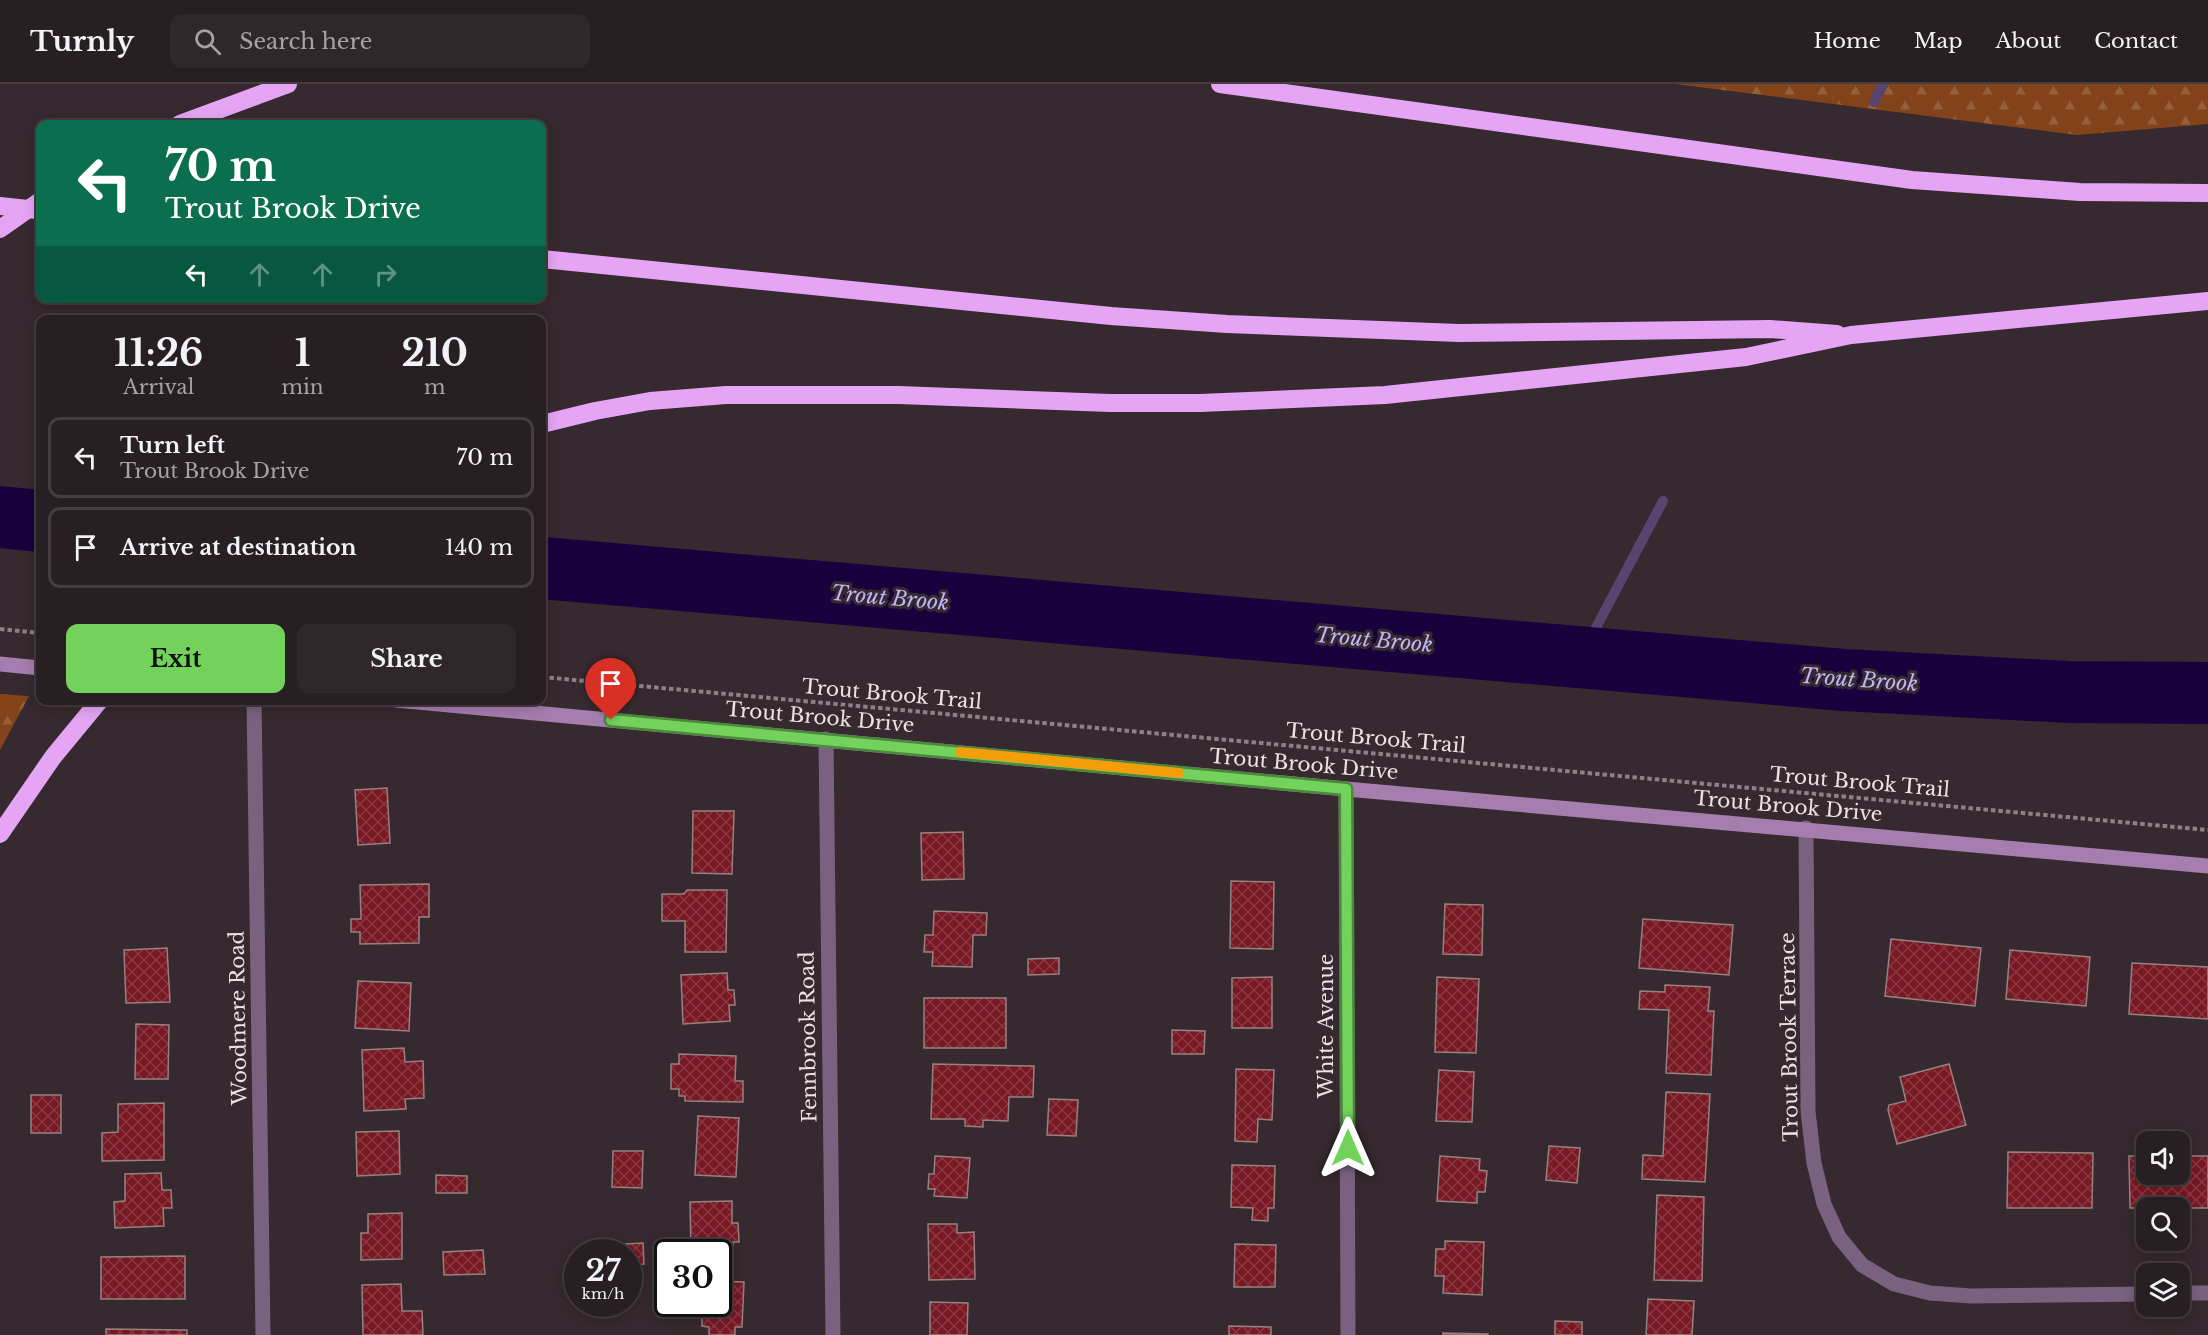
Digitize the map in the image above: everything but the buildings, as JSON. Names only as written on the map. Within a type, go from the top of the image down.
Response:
[{"type":"highway","points":[[191,120],[288,84]]},
{"type":"highway","points":[[1220,84],[1912,180],[2080,192],[2208,193]]},
{"type":"highway","points":[[0,230],[36,204]]},
{"type":"highway","points":[[0,206],[36,210]]},
{"type":"highway","points":[[546,259],[1111,316],[1227,324],[1459,333],[1770,329],[1851,335]]},
{"type":"highway","points":[[546,423],[650,401],[771,394],[899,395],[1110,403],[1200,403],[1385,395],[1746,357],[1851,335],[2208,301]]},
{"type":"highway","points":[[0,834],[53,757],[96,705]]},
{"type":"main road","points":[[0,664],[36,668]]},
{"type":"main road","name":"Trout Brook Drive","points":[[451,705],[1346,789],[1806,828],[2208,866]]},
{"type":"street","name":"Woodmere Road","points":[[254,705],[263,1335]]},
{"type":"street","name":"Fennbrook Road","points":[[826,739],[833,1335]]},
{"type":"street","name":"White Avenue","points":[[1346,789],[1348,1335]]},
{"type":"street","name":"Trout Brook Terrace","points":[[1806,828],[1808,1111],[1814,1163],[1824,1204],[1839,1237],[1862,1265],[1894,1284],[1930,1293],[1971,1296],[2136,1294]]},
{"type":"street","points":[[2190,1293],[2208,1293]]},
{"type":"path","points":[[0,629],[36,633]]},
{"type":"path","name":"Trout Brook Trail","points":[[546,677],[2208,830]]},
{"type":"green space","points":[[1675,84],[2208,84],[2208,124],[2077,135]]},
{"type":"green space","points":[[0,694],[29,696],[0,750]]},
{"type":"waterway","points":[[1874,102],[1883,84]]},
{"type":"waterway","points":[[1581,656],[1663,501]]},
{"type":"waterway","name":"Trout Brook","points":[[0,517],[36,521]]},
{"type":"waterway","name":"Trout Brook","points":[[546,568],[1844,680],[2068,692],[2208,693]]},
{"type":"slow traffic","points":[[960,752],[1179,773]]},
{"type":"route","points":[[611,720],[1346,789],[1348,1148]]}]
